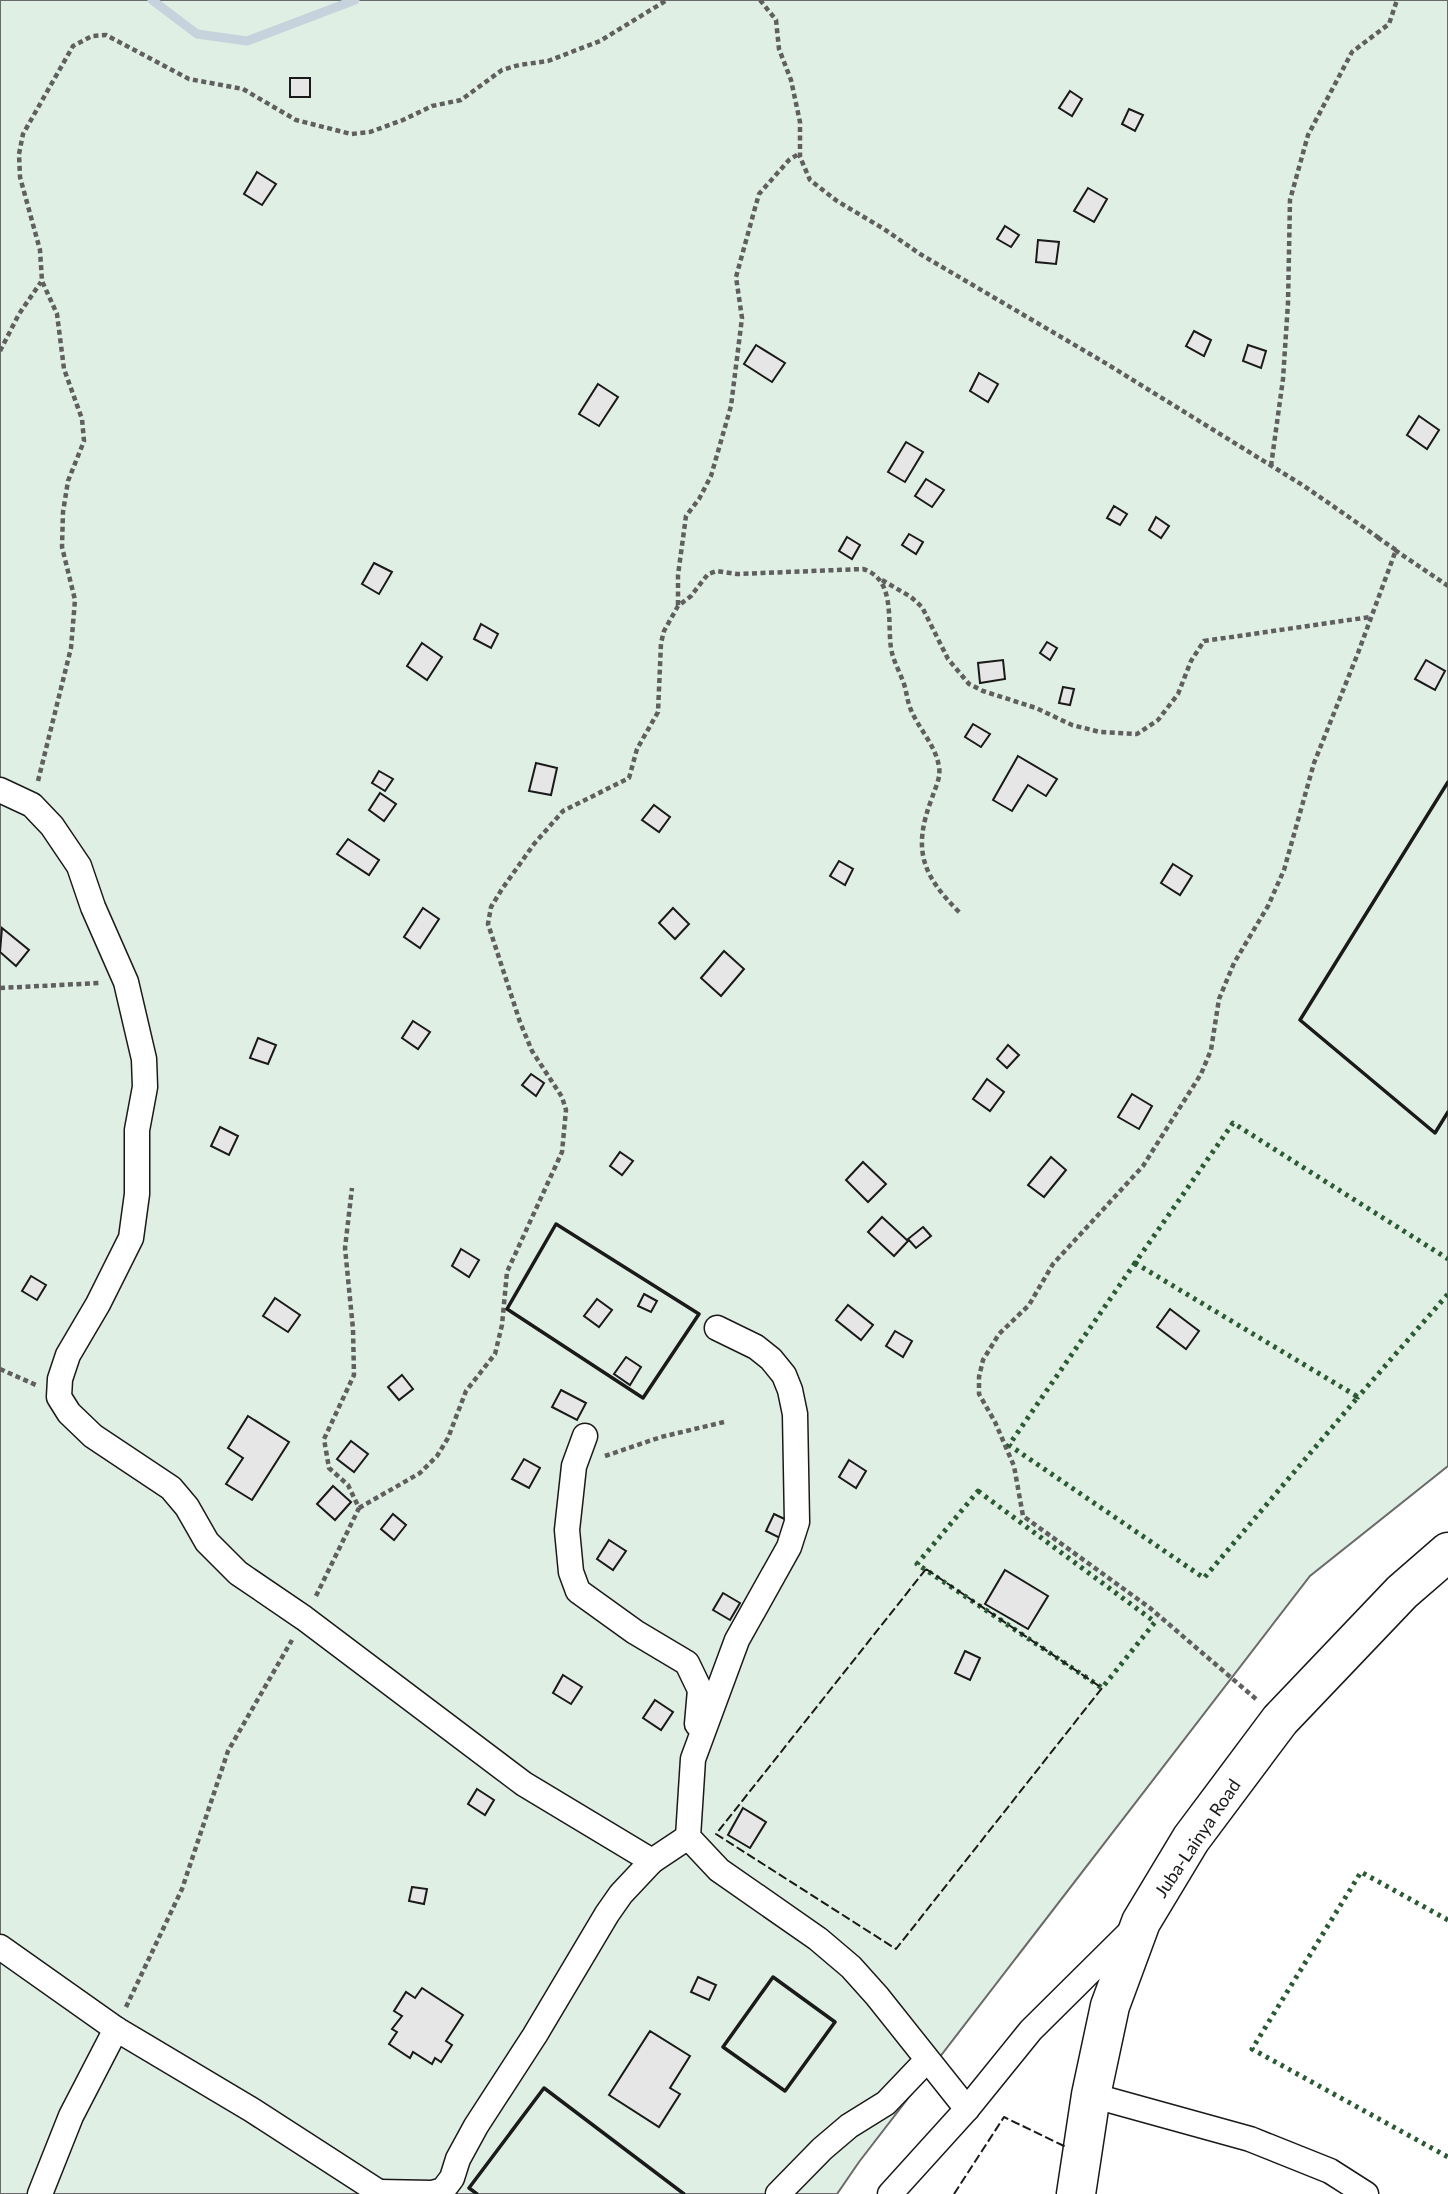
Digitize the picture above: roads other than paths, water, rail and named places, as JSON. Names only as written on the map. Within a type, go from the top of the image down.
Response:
[{"type":"main road","name":"Juba-Lainya Road","points":[[1076,2194],[1091,2095],[1110,2006],[1141,1922],[1191,1839],[1280,1720],[1402,1592],[1448,1552]]},
{"type":"street","points":[[0,789],[32,805],[52,825],[79,866],[93,907],[126,982],[144,1059],[145,1087],[137,1130],[137,1194],[131,1238],[111,1280],[68,1355],[60,1379],[59,1397],[69,1413],[93,1436],[171,1488],[187,1507],[207,1542],[238,1573],[304,1618],[524,1784],[652,1861]]},
{"type":"street","points":[[693,1759],[737,1640],[789,1547],[797,1522],[795,1413],[784,1375],[771,1359],[755,1347],[718,1328]]},
{"type":"street","points":[[585,1436],[574,1466],[567,1530],[570,1572],[578,1591],[635,1632],[687,1663],[700,1690],[688,1838],[719,1870],[818,1939],[851,1967],[967,2109]]},
{"type":"street","points":[[0,1947],[116,2029],[252,2110],[381,2193],[432,2193],[443,2190],[452,2178],[458,2159],[475,2126],[535,2035],[621,1894],[652,1861],[688,1838]]},
{"type":"street","points":[[890,2194],[967,2109],[1031,2030],[1141,1922]]},
{"type":"street","points":[[40,2194],[71,2116],[116,2029]]},
{"type":"street","points":[[778,2194],[822,2149],[849,2126],[886,2103],[928,2060]]},
{"type":"street","points":[[1091,2095],[1250,2139],[1330,2171],[1366,2194]]},
{"type":"waterway","points":[[152,0],[197,34],[247,41],[355,0]]}]
